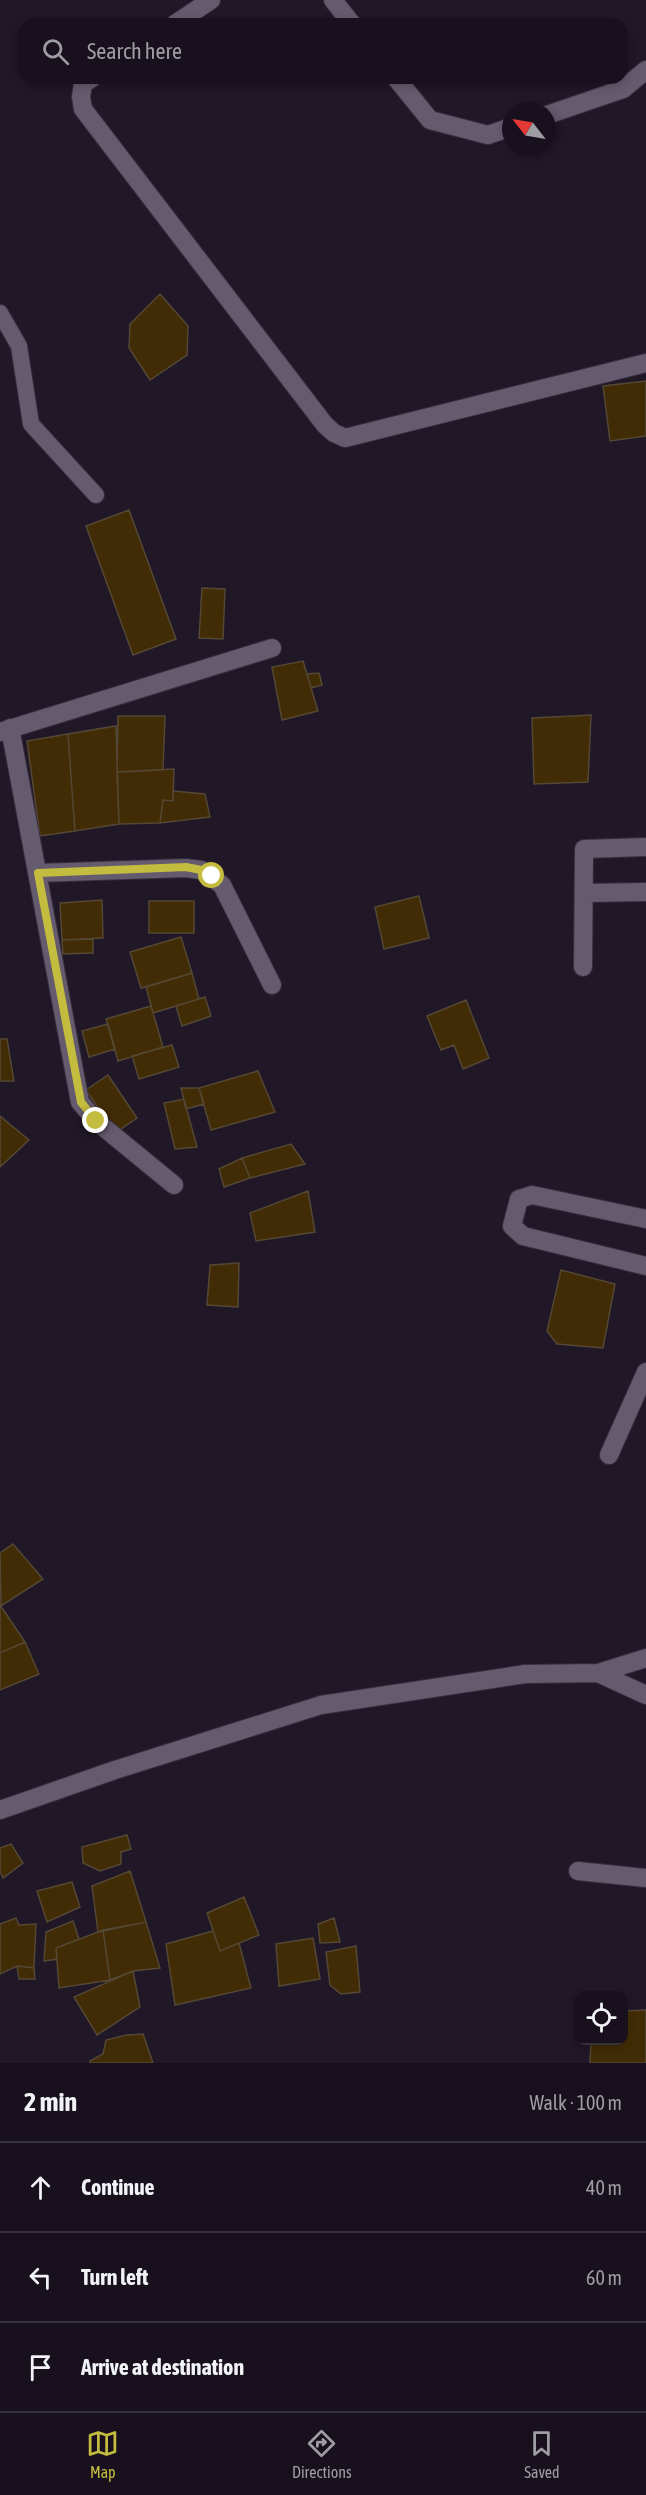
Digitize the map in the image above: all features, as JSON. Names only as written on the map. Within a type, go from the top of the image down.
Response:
[{"type":"street","points":[[184,18],[211,0]]},
{"type":"street","points":[[333,0],[347,18]]},
{"type":"street","points":[[556,112],[623,89],[646,70]]},
{"type":"street","points":[[83,84],[81,97],[83,109],[325,425],[334,433],[345,438],[646,363]]},
{"type":"street","points":[[401,84],[430,120],[488,135],[502,130]]},
{"type":"street","points":[[174,1185],[96,1121],[81,1102],[38,873],[5,730],[272,648]]},
{"type":"street","points":[[583,967],[584,849],[646,847]]},
{"type":"street","points":[[38,873],[186,867],[201,870],[222,885],[272,985]]},
{"type":"street","points":[[584,893],[646,892]]},
{"type":"street","points":[[646,1219],[532,1195],[519,1199],[513,1226],[523,1236],[646,1266]]},
{"type":"street","points":[[609,1455],[646,1372]]},
{"type":"street","points":[[0,1810],[115,1770],[321,1705],[525,1674],[598,1673],[646,1658]]},
{"type":"street","points":[[598,1673],[646,1695]]},
{"type":"street","points":[[578,1871],[646,1878]]},
{"type":"lane","points":[[0,314],[19,346],[31,423],[96,495]]},
{"type":"building","points":[[160,294],[188,326],[187,355],[150,380],[129,348],[130,324]]},
{"type":"building","points":[[646,381],[646,436],[610,441],[603,386]]},
{"type":"building","points":[[129,510],[176,639],[133,655],[86,526]]},
{"type":"building","points":[[202,588],[225,589],[223,639],[199,638]]},
{"type":"building","points":[[303,661],[318,711],[282,720],[272,667]]},
{"type":"building","points":[[319,673],[322,685],[311,688],[307,674]]},
{"type":"building","points":[[591,715],[588,782],[534,784],[532,718]]},
{"type":"building","points":[[118,716],[165,716],[163,770],[117,772]]},
{"type":"building","points":[[116,726],[119,824],[75,831],[68,734]]},
{"type":"building","points":[[68,734],[75,831],[40,836],[27,741]]},
{"type":"building","points":[[174,769],[173,801],[163,800],[160,823],[119,824],[117,772]]},
{"type":"building","points":[[173,791],[205,794],[210,817],[160,823],[163,800],[173,801]]},
{"type":"building","points":[[419,896],[429,938],[384,949],[375,907]]},
{"type":"building","points":[[102,900],[103,938],[62,940],[60,903]]},
{"type":"building","points":[[149,901],[194,901],[194,933],[149,933]]},
{"type":"building","points":[[181,937],[192,973],[141,988],[130,952]]},
{"type":"building","points":[[93,939],[93,953],[63,954],[62,940]]},
{"type":"building","points":[[192,973],[199,999],[153,1013],[146,987]]},
{"type":"building","points":[[205,997],[211,1016],[182,1026],[176,1006]]},
{"type":"building","points":[[466,1000],[489,1058],[463,1069],[454,1045],[441,1050],[427,1016]]},
{"type":"building","points":[[151,1006],[163,1047],[118,1061],[106,1019]]},
{"type":"building","points":[[108,1024],[115,1049],[89,1057],[82,1031]]},
{"type":"building","points":[[0,1039],[7,1039],[14,1081],[0,1081]]},
{"type":"building","points":[[172,1045],[179,1067],[139,1079],[132,1056]]},
{"type":"building","points":[[258,1071],[275,1112],[211,1130],[199,1088]]},
{"type":"building","points":[[108,1075],[137,1118],[115,1133],[86,1090]]},
{"type":"building","points":[[181,1088],[199,1088],[204,1104],[186,1109]]},
{"type":"building","points":[[184,1099],[197,1147],[175,1149],[164,1103]]},
{"type":"building","points":[[0,1116],[29,1140],[0,1167]]},
{"type":"building","points":[[291,1144],[305,1164],[250,1178],[242,1158]]},
{"type":"building","points":[[242,1158],[250,1178],[224,1187],[219,1169]]},
{"type":"building","points":[[308,1191],[315,1232],[256,1241],[250,1213]]},
{"type":"building","points":[[239,1263],[238,1307],[207,1305],[210,1265]]},
{"type":"building","points":[[561,1270],[615,1284],[603,1348],[557,1344],[547,1331]]},
{"type":"building","points":[[13,1544],[43,1579],[1,1606],[0,1553]]},
{"type":"building","points":[[0,1605],[25,1642],[0,1653]]},
{"type":"building","points":[[25,1642],[39,1674],[0,1690],[0,1653]]},
{"type":"building","points":[[127,1835],[131,1849],[121,1852],[121,1864],[100,1871],[83,1863],[82,1847]]},
{"type":"building","points":[[11,1844],[23,1863],[3,1878],[0,1871],[0,1848]]},
{"type":"building","points":[[130,1871],[146,1922],[98,1932],[92,1886]]},
{"type":"building","points":[[72,1882],[80,1907],[47,1922],[37,1891]]},
{"type":"building","points":[[244,1897],[259,1935],[220,1951],[207,1913]]},
{"type":"building","points":[[16,1918],[19,1925],[36,1924],[34,1968],[17,1966],[0,1974],[0,1924]]},
{"type":"building","points":[[334,1918],[340,1942],[320,1943],[318,1924]]},
{"type":"building","points":[[73,1921],[79,1939],[56,1948],[57,1959],[44,1961],[46,1932]]},
{"type":"building","points":[[146,1922],[160,1968],[133,1971],[110,1980],[103,1930]]},
{"type":"building","points":[[103,1930],[110,1980],[59,1988],[56,1948]]},
{"type":"building","points":[[213,1931],[220,1951],[239,1943],[251,1988],[175,2005],[166,1944]]},
{"type":"building","points":[[313,1938],[320,1979],[279,1986],[276,1944]]},
{"type":"building","points":[[356,1946],[360,1992],[341,1994],[330,1985],[326,1952]]},
{"type":"building","points":[[17,1966],[34,1968],[35,1979],[19,1979]]},
{"type":"building","points":[[133,1971],[140,2007],[97,2035],[74,1997]]},
{"type":"building","points":[[646,2010],[646,2063],[590,2063],[591,2045],[628,2045],[628,2011]]},
{"type":"building","points":[[143,2034],[153,2063],[90,2063],[103,2054],[106,2040]]},
{"type":"route","points":[[96,1121],[81,1102],[38,873],[186,867],[201,870],[212,876]]}]
